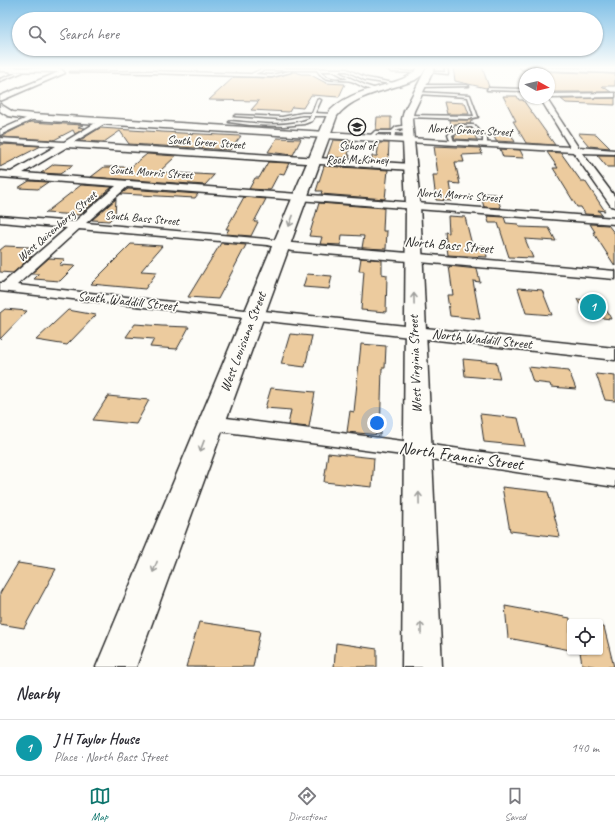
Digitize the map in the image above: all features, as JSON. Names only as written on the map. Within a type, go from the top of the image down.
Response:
[{"type":"main road","name":"West Louisiana Street","points":[[116,667],[300,196],[313,161],[323,121],[346,101],[354,98]]},
{"type":"main road","points":[[403,131],[416,98]]},
{"type":"main road","name":"West Virginia Street","points":[[403,131],[411,166],[413,205],[414,332],[422,667]]},
{"type":"street","points":[[547,104],[575,149],[615,204]]},
{"type":"street","name":"North Graves Street","points":[[0,107],[12,114],[34,117],[105,121],[323,121],[371,138],[403,131],[452,142],[615,152]]},
{"type":"street","points":[[0,133],[34,117]]},
{"type":"street","points":[[0,183],[105,121]]},
{"type":"street","name":"South Greer Street","points":[[0,140],[411,166]]},
{"type":"street","name":"South Morris Street","points":[[0,174],[300,196]]},
{"type":"street","name":"West Quisenberry Street","points":[[3,287],[125,183]]},
{"type":"street","name":"North Morris Street","points":[[300,196],[615,221]]},
{"type":"street","name":"South Bass Street","points":[[0,219],[266,242],[281,245]]},
{"type":"street","name":"North Bass Street","points":[[281,245],[615,275]]},
{"type":"street","name":"South Waddill Street","points":[[3,287],[254,315]]},
{"type":"street","name":"North Waddill Street","points":[[254,315],[615,354]]},
{"type":"street","name":"North Francis Street","points":[[211,423],[418,450],[615,479]]},
{"type":"lane","points":[[403,131],[476,117],[470,98]]},
{"type":"lane","points":[[319,100],[323,121]]},
{"type":"lane","points":[[236,116],[282,118],[302,114],[323,121]]},
{"type":"lane","points":[[231,122],[288,125],[309,121],[323,121]]},
{"type":"lane","points":[[452,142],[450,134],[457,131],[456,126],[467,125],[475,127],[478,133],[484,137],[485,144]]},
{"type":"building","points":[[211,98],[309,98],[303,108],[292,107],[289,112],[251,110],[259,101],[209,100]]},
{"type":"building","points":[[504,98],[518,98],[519,104],[526,104],[555,145],[526,143],[513,121],[516,121]]},
{"type":"building","points":[[615,98],[615,105],[566,103],[561,99]]},
{"type":"building","points":[[444,102],[465,103],[469,114],[447,114]]},
{"type":"building","points":[[377,117],[391,117],[391,130],[376,130]]},
{"type":"building","points":[[450,120],[472,121],[470,122],[471,124],[455,124],[453,125],[452,130]]},
{"type":"building","points":[[30,122],[83,125],[78,127],[85,128],[75,134],[73,130],[54,140],[0,137]]},
{"type":"building","points":[[100,128],[241,136],[230,150],[129,144],[120,131],[104,142],[79,141]]},
{"type":"building","points":[[460,128],[471,128],[477,140],[455,139],[454,136],[459,133]]},
{"type":"building","points":[[492,132],[510,132],[515,142],[496,141]]},
{"type":"building","points":[[578,133],[596,134],[610,148],[589,146]]},
{"type":"building","points":[[277,138],[301,139],[293,155],[268,152]]},
{"type":"building","points":[[333,140],[351,141],[348,155],[350,155],[349,158],[327,157]]},
{"type":"building","points":[[379,143],[389,143],[388,161],[372,160],[372,156],[377,156]]},
{"type":"building","points":[[0,144],[41,146],[0,167]]},
{"type":"building","points":[[434,146],[480,148],[482,154],[462,155],[464,162],[455,162],[460,184],[449,183],[452,201],[436,200],[433,175],[438,175]]},
{"type":"building","points":[[500,149],[520,150],[524,158],[503,157]]},
{"type":"building","points":[[547,152],[561,153],[581,181],[585,181],[605,211],[598,210],[602,215],[585,214],[581,207],[577,207],[553,168],[558,168]]},
{"type":"building","points":[[147,154],[176,156],[159,172],[214,175],[205,185],[91,177],[104,167],[131,167]]},
{"type":"building","points":[[597,155],[615,155],[615,167],[607,167]]},
{"type":"building","points":[[268,162],[289,163],[284,174],[279,173],[270,190],[249,189],[255,178],[259,178]]},
{"type":"building","points":[[54,164],[73,165],[60,174],[41,173]]},
{"type":"building","points":[[324,166],[388,170],[385,199],[321,194],[322,191],[316,191]]},
{"type":"building","points":[[29,181],[48,182],[38,189],[18,188]]},
{"type":"building","points":[[81,185],[112,187],[79,215],[45,213]]},
{"type":"building","points":[[128,189],[198,194],[195,198],[121,194]]},
{"type":"building","points":[[480,193],[496,194],[501,208],[484,207]]},
{"type":"building","points":[[244,197],[266,199],[254,222],[258,222],[251,236],[226,234],[229,229],[226,229]]},
{"type":"building","points":[[116,199],[115,215],[109,221],[92,220]]},
{"type":"building","points":[[319,203],[384,208],[383,231],[387,231],[386,249],[362,248],[364,236],[342,235],[341,245],[320,244],[322,237],[309,236]]},
{"type":"building","points":[[448,216],[465,217],[472,245],[485,246],[487,257],[448,255],[445,232],[449,233]]},
{"type":"building","points":[[487,216],[504,217],[506,223],[518,224],[519,227],[549,228],[556,241],[525,239],[533,258],[509,257],[498,223],[489,223]]},
{"type":"building","points":[[590,224],[608,225],[615,234],[615,266],[593,232],[595,232]]},
{"type":"building","points":[[221,243],[246,245],[218,299],[188,297]]},
{"type":"building","points":[[131,244],[162,246],[141,271],[157,272],[145,289],[91,284]]},
{"type":"building","points":[[5,246],[29,247],[19,255],[32,256],[13,273],[0,272],[0,250]]},
{"type":"building","points":[[49,258],[65,259],[59,265],[75,266],[60,281],[34,279],[39,274],[31,274]]},
{"type":"building","points":[[361,258],[382,260],[382,274],[387,275],[386,312],[361,310],[364,271],[359,271]]},
{"type":"building","points":[[449,266],[477,269],[480,282],[473,281],[480,319],[450,316],[447,295],[453,295]]},
{"type":"building","points":[[307,274],[332,276],[329,289],[303,287]]},
{"type":"building","points":[[518,288],[542,290],[552,315],[526,313]]},
{"type":"building","points":[[577,299],[602,301],[611,319],[594,317],[592,314],[584,313]]},
{"type":"building","points":[[5,309],[27,311],[0,339],[0,313]]},
{"type":"building","points":[[68,310],[96,315],[67,345],[36,340]]},
{"type":"building","points":[[135,324],[189,327],[177,349],[150,347],[154,339],[126,337]]},
{"type":"building","points":[[290,334],[312,336],[305,367],[281,364]]},
{"type":"building","points":[[361,344],[386,346],[385,368],[382,368],[380,435],[347,432],[350,411],[354,412]]},
{"type":"building","points":[[463,359],[496,362],[500,379],[465,376]]},
{"type":"building","points":[[528,367],[569,371],[576,389],[551,387],[550,384],[533,382]]},
{"type":"building","points":[[596,374],[615,376],[615,401],[605,400]]},
{"type":"building","points":[[271,388],[315,392],[309,427],[288,425],[291,410],[265,408]]},
{"type":"building","points":[[108,396],[149,400],[136,424],[93,420]]},
{"type":"building","points":[[480,414],[518,418],[525,446],[484,442]]},
{"type":"building","points":[[328,453],[374,458],[372,487],[324,482]]},
{"type":"building","points":[[502,487],[548,492],[560,537],[510,531]]},
{"type":"building","points":[[18,563],[56,569],[24,628],[0,624],[0,593]]},
{"type":"building","points":[[505,606],[570,618],[567,619],[567,649],[508,638]]},
{"type":"building","points":[[199,622],[260,631],[253,667],[186,667]]},
{"type":"building","points":[[604,627],[614,667],[598,667],[582,664],[580,655],[603,655]]},
{"type":"building","points":[[336,643],[377,649],[377,667],[334,667]]},
{"type":"place","name":"School of Rock McKinney","points":[[357,127]]},
{"type":"place","name":"J H Taylor House","points":[[593,307]]}]
